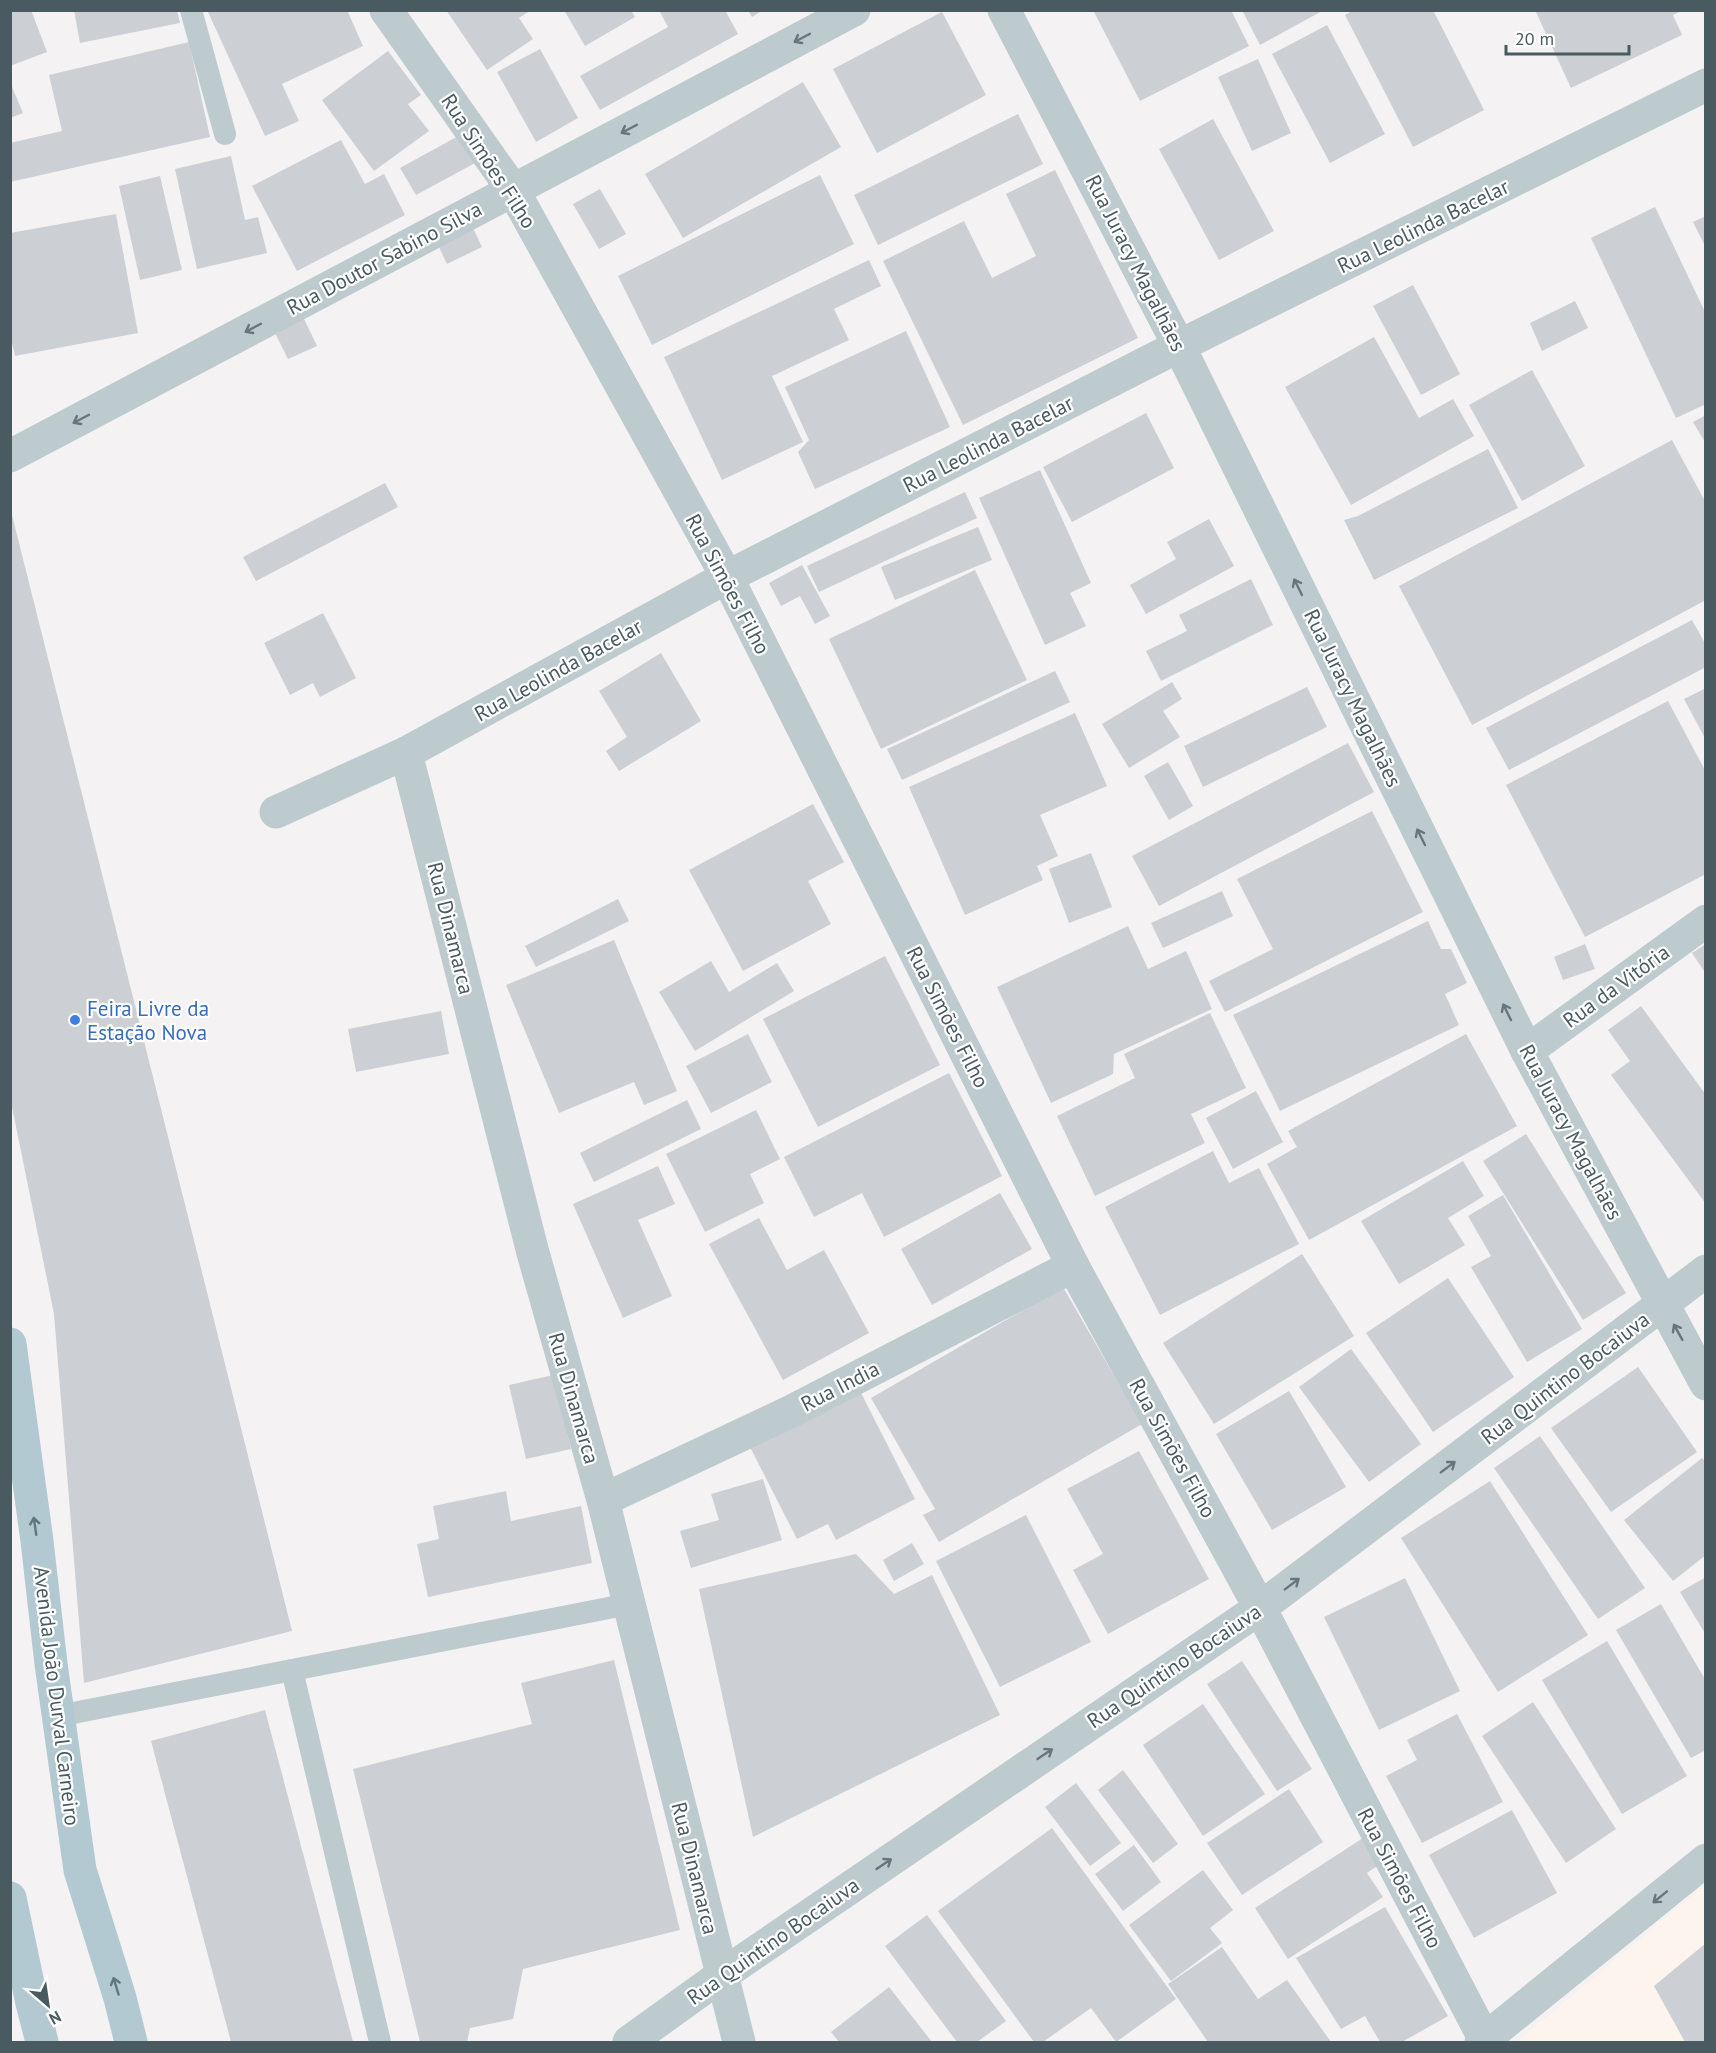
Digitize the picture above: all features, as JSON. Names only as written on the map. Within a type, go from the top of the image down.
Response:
[{"type":"main road","name":"Avenida João Durval Carneiro","points":[[10,1344],[80,1870],[120,1998],[131,2043]]},
{"type":"main road","points":[[10,1898],[42,2043]]},
{"type":"street","name":"Rua Simões Filho","points":[[386,10],[513,190],[727,578],[1073,1266],[1260,1608],[1484,2042]]},
{"type":"street","name":"Rua Doutor Sabino Silva","points":[[10,456],[854,10]]},
{"type":"street","name":"Rua Juracy Magalhães","points":[[1004,10],[1179,346],[1527,1052],[1706,1384]]},
{"type":"street","name":"Rua Leolinda Bacelar","points":[[276,812],[406,753],[727,578],[1179,346],[1706,86]]},
{"type":"street","name":"Rua Dinamarca","points":[[406,753],[533,1253],[603,1500],[739,2043]]},
{"type":"street","name":"Rua da Vitória","points":[[1527,1052],[1706,921]]},
{"type":"street","name":"Rua India","points":[[603,1500],[792,1411],[1073,1266]]},
{"type":"street","name":"Rua Quintino Bocaiuva","points":[[630,2043],[722,1974],[1260,1608],[1706,1271]]},
{"type":"street","points":[[1484,2042],[1706,1860]]},
{"type":"lane","points":[[191,10],[225,135]]},
{"type":"lane","points":[[58,1716],[629,1604]]},
{"type":"lane","points":[[292,1670],[380,2043]]},
{"type":"shaded area","points":[[1705,1885],[1705,2042],[1517,2042]]},
{"type":"building","points":[[10,10],[31,10],[47,52],[10,66]]},
{"type":"building","points":[[74,10],[177,10],[180,23],[80,43]]},
{"type":"building","points":[[207,10],[347,10],[363,46],[282,84],[299,121],[265,136]]},
{"type":"building","points":[[446,10],[531,10],[519,18],[533,39],[487,70]]},
{"type":"building","points":[[564,10],[631,10],[635,17],[585,46]]},
{"type":"building","points":[[659,10],[725,10],[738,34],[600,110],[580,76],[668,27]]},
{"type":"building","points":[[748,10],[763,10],[752,17]]},
{"type":"building","points":[[1093,10],[1231,10],[1249,46],[1140,101]]},
{"type":"building","points":[[1242,10],[1324,10],[1260,45]]},
{"type":"building","points":[[1354,10],[1433,10],[1484,110],[1413,147],[1345,15]]},
{"type":"building","points":[[1535,10],[1684,10],[1673,15],[1682,35],[1571,88]]},
{"type":"building","points":[[942,12],[986,95],[877,153],[833,69]]},
{"type":"building","points":[[1327,25],[1385,134],[1330,163],[1272,54]]},
{"type":"building","points":[[189,42],[210,137],[10,182],[10,143],[62,131],[49,75]]},
{"type":"building","points":[[540,49],[578,118],[536,142],[497,72]]},
{"type":"building","points":[[388,51],[421,95],[408,104],[429,131],[374,171],[322,100]]},
{"type":"building","points":[[1258,59],[1291,133],[1252,151],[1218,77]]},
{"type":"building","points":[[10,82],[23,113],[10,118]]},
{"type":"building","points":[[803,82],[841,147],[683,238],[645,174]]},
{"type":"building","points":[[1018,114],[1043,164],[878,245],[854,195]]},
{"type":"building","points":[[1213,119],[1274,231],[1219,260],[1159,149]]},
{"type":"building","points":[[462,134],[477,162],[416,195],[400,168]]},
{"type":"building","points":[[341,140],[365,184],[384,174],[405,215],[297,271],[252,186]]},
{"type":"building","points":[[231,156],[245,220],[258,217],[267,253],[197,269],[175,169]]},
{"type":"building","points":[[1055,170],[1138,338],[963,425],[883,261],[964,221],[992,278],[1036,256],[1006,194]]},
{"type":"building","points":[[820,175],[854,244],[652,345],[618,276]]},
{"type":"building","points":[[160,176],[182,270],[140,280],[119,186]]},
{"type":"building","points":[[600,189],[626,234],[599,249],[573,204]]},
{"type":"building","points":[[1655,207],[1706,314],[1706,404],[1676,418],[1591,238]]},
{"type":"building","points":[[116,214],[138,333],[15,356],[10,334],[10,233]]},
{"type":"building","points":[[1706,216],[1706,248],[1693,222]]},
{"type":"building","points":[[473,228],[482,247],[447,264],[438,245]]},
{"type":"building","points":[[869,260],[881,286],[834,309],[849,340],[772,376],[803,442],[722,480],[664,357]]},
{"type":"building","points":[[1413,285],[1460,374],[1421,395],[1373,306]]},
{"type":"building","points":[[1575,301],[1588,328],[1542,351],[1530,323]]},
{"type":"building","points":[[303,317],[317,346],[288,359],[274,331]]},
{"type":"building","points":[[906,331],[950,427],[815,489],[798,452],[809,440],[785,387]]},
{"type":"building","points":[[1374,337],[1419,418],[1453,399],[1474,436],[1351,505],[1285,387]]},
{"type":"building","points":[[1532,370],[1585,466],[1522,501],[1469,405]]},
{"type":"building","points":[[1146,413],[1174,468],[1072,522],[1043,467]]},
{"type":"building","points":[[1706,415],[1706,444],[1693,422]]},
{"type":"building","points":[[1672,440],[1706,503],[1706,600],[1472,725],[1399,586]]},
{"type":"building","points":[[1488,449],[1518,508],[1374,580],[1344,520],[1358,516]]},
{"type":"building","points":[[1040,470],[1091,583],[1070,593],[1086,626],[1045,645],[979,498]]},
{"type":"building","points":[[385,483],[398,507],[256,581],[243,557]]},
{"type":"building","points":[[965,492],[977,518],[819,592],[807,566]]},
{"type":"building","name":"Feira Livre da Estação Nova","points":[[10,507],[292,1631],[84,1683],[54,1314],[10,1097]]},
{"type":"building","points":[[1209,519],[1234,566],[1146,614],[1130,585],[1176,559],[1167,542]]},
{"type":"building","points":[[978,527],[992,560],[895,600],[881,567]]},
{"type":"building","points":[[802,565],[830,616],[815,624],[800,596],[781,606],[769,583]]},
{"type":"building","points":[[975,570],[1027,680],[881,749],[829,639]]},
{"type":"building","points":[[1251,579],[1273,625],[1161,681],[1146,651],[1187,631],[1179,615]]},
{"type":"building","points":[[323,613],[356,678],[320,697],[313,683],[290,695],[264,643]]},
{"type":"building","points":[[1692,620],[1706,645],[1706,667],[1509,770],[1486,728]]},
{"type":"building","points":[[661,653],[701,721],[619,771],[606,751],[627,737],[599,691]]},
{"type":"building","points":[[1055,671],[1070,702],[902,780],[887,749]]},
{"type":"building","points":[[1172,682],[1182,699],[1163,711],[1180,737],[1129,768],[1102,724]]},
{"type":"building","points":[[1307,687],[1327,727],[1203,787],[1184,746]]},
{"type":"building","points":[[1706,688],[1706,740],[1684,699]]},
{"type":"building","points":[[1668,701],[1706,772],[1706,874],[1585,937],[1506,785]]},
{"type":"building","points":[[1075,713],[1107,786],[1040,815],[1058,856],[1037,866],[1043,880],[965,915],[909,787]]},
{"type":"building","points":[[1348,743],[1374,792],[1159,906],[1132,856]]},
{"type":"building","points":[[1168,762],[1193,806],[1169,820],[1144,776]]},
{"type":"building","points":[[813,804],[844,862],[808,881],[831,924],[743,971],[689,870]]},
{"type":"building","points":[[1372,811],[1423,912],[1225,1012],[1209,981],[1273,949],[1237,879]]},
{"type":"building","points":[[1091,853],[1112,907],[1069,923],[1049,869]]},
{"type":"building","points":[[1222,891],[1233,916],[1163,948],[1151,923]]},
{"type":"building","points":[[618,899],[629,921],[536,967],[525,946]]},
{"type":"building","points":[[1428,921],[1441,949],[1451,949],[1467,983],[1445,994],[1459,1025],[1280,1111],[1233,1015]]},
{"type":"building","points":[[1128,926],[1148,969],[1186,951],[1212,1009],[1114,1054],[1113,1074],[1051,1103],[997,987]]},
{"type":"building","points":[[614,940],[677,1091],[644,1105],[634,1082],[559,1113],[506,985]]},
{"type":"building","points":[[1585,944],[1595,969],[1563,980],[1554,957]]},
{"type":"building","points":[[1706,944],[1706,974],[1692,953]]},
{"type":"building","points":[[885,956],[940,1065],[818,1127],[763,1019]]},
{"type":"building","points":[[711,961],[729,992],[777,963],[794,991],[695,1051],[659,992]]},
{"type":"building","points":[[1641,1006],[1706,1095],[1706,1204],[1611,1075],[1630,1061],[1608,1030]]},
{"type":"building","points":[[441,1011],[449,1054],[356,1072],[348,1029]]},
{"type":"building","points":[[1210,1013],[1246,1088],[1191,1114],[1205,1143],[1095,1196],[1057,1116],[1135,1078],[1124,1054]]},
{"type":"building","points":[[748,1034],[772,1082],[711,1113],[686,1066]]},
{"type":"building","points":[[1466,1034],[1517,1126],[1309,1240],[1267,1164],[1297,1147],[1288,1131]]},
{"type":"building","points":[[949,1073],[1002,1176],[884,1237],[862,1193],[814,1217],[784,1157]]},
{"type":"building","points":[[1256,1091],[1283,1142],[1233,1169],[1206,1118]]},
{"type":"building","points":[[687,1100],[701,1129],[594,1182],[580,1153]]},
{"type":"building","points":[[756,1110],[780,1159],[750,1174],[764,1203],[705,1232],[666,1154]]},
{"type":"building","points":[[1526,1134],[1626,1293],[1583,1320],[1483,1161]]},
{"type":"building","points":[[1213,1151],[1229,1183],[1259,1168],[1299,1244],[1160,1315],[1105,1207]]},
{"type":"building","points":[[1463,1161],[1484,1196],[1448,1218],[1465,1245],[1399,1284],[1361,1221]]},
{"type":"building","points":[[658,1166],[675,1204],[638,1220],[672,1296],[623,1318],[573,1204]]},
{"type":"building","points":[[1000,1193],[1032,1249],[932,1305],[901,1249]]},
{"type":"building","points":[[1503,1195],[1582,1329],[1527,1362],[1471,1267],[1491,1256],[1468,1216]]},
{"type":"building","points":[[759,1218],[787,1270],[824,1250],[869,1333],[783,1380],[709,1244]]},
{"type":"building","points":[[1302,1254],[1354,1336],[1214,1424],[1163,1343]]},
{"type":"building","points":[[1448,1278],[1514,1377],[1433,1432],[1366,1333]]},
{"type":"building","points":[[1063,1287],[1142,1424],[939,1542],[923,1515],[935,1509],[871,1398]]},
{"type":"building","points":[[1351,1349],[1421,1444],[1369,1482],[1299,1387]]},
{"type":"building","points":[[1638,1367],[1697,1452],[1611,1512],[1551,1428]]},
{"type":"building","points":[[553,1375],[571,1449],[526,1459],[509,1385]]},
{"type":"building","points":[[860,1391],[915,1499],[836,1540],[828,1524],[797,1539],[750,1447]]},
{"type":"building","points":[[1289,1391],[1346,1487],[1272,1530],[1216,1434]]},
{"type":"building","points":[[1540,1436],[1645,1588],[1598,1619],[1494,1468]]},
{"type":"building","points":[[1139,1451],[1209,1579],[1108,1634],[1073,1570],[1103,1554],[1067,1489]]},
{"type":"building","points":[[1702,1458],[1706,1462],[1706,1555],[1673,1581],[1624,1520]]},
{"type":"building","points":[[763,1479],[782,1540],[691,1568],[680,1531],[719,1520],[711,1494]]},
{"type":"building","points":[[1490,1481],[1588,1635],[1498,1692],[1401,1538]]},
{"type":"building","points":[[506,1491],[511,1521],[581,1506],[592,1563],[428,1597],[417,1544],[439,1539],[433,1506]]},
{"type":"building","points":[[1026,1515],[1091,1642],[1000,1687],[936,1561]]},
{"type":"building","points":[[912,1543],[924,1564],[894,1581],[883,1560]]},
{"type":"building","points":[[856,1554],[894,1594],[932,1575],[1000,1715],[753,1837],[699,1589]]},
{"type":"building","points":[[1706,1577],[1706,1635],[1680,1592]]},
{"type":"building","points":[[1405,1578],[1460,1691],[1379,1730],[1324,1617]]},
{"type":"building","points":[[1661,1604],[1706,1681],[1706,1750],[1691,1758],[1616,1630]]},
{"type":"building","points":[[1607,1641],[1687,1776],[1622,1814],[1542,1680]]},
{"type":"building","points":[[614,1660],[680,1930],[523,1969],[513,2019],[470,2028],[467,2042],[420,2042],[353,1769],[532,1724],[521,1683]]},
{"type":"building","points":[[1242,1661],[1312,1769],[1277,1791],[1207,1684]]},
{"type":"building","points":[[1533,1702],[1616,1829],[1566,1863],[1482,1736]]},
{"type":"building","points":[[1203,1704],[1265,1794],[1203,1836],[1143,1745]]},
{"type":"building","points":[[265,1710],[353,2042],[231,2042],[151,1741]]},
{"type":"building","points":[[1457,1714],[1503,1802],[1422,1843],[1386,1776],[1417,1760],[1407,1740]]},
{"type":"building","points":[[1123,1770],[1178,1844],[1153,1863],[1098,1790]]},
{"type":"building","points":[[1076,1783],[1121,1843],[1090,1866],[1045,1807]]},
{"type":"building","points":[[1289,1789],[1323,1842],[1242,1895],[1207,1843]]},
{"type":"building","points":[[1512,1810],[1557,1893],[1474,1938],[1429,1855]]},
{"type":"building","points":[[1052,1828],[1176,1999],[1116,2042],[1091,2008],[1043,2042],[1034,2042],[938,1911]]},
{"type":"building","points":[[1363,1838],[1380,1864],[1367,1873],[1383,1897],[1288,1959],[1255,1908]]},
{"type":"building","points":[[1134,1845],[1161,1882],[1123,1911],[1095,1874]]},
{"type":"building","points":[[1203,1870],[1233,1910],[1210,1928],[1222,1943],[1171,1981],[1129,1925]]},
{"type":"building","points":[[1385,1907],[1448,2016],[1402,2042],[1380,2042],[1365,2016],[1341,2029],[1296,1958]]},
{"type":"building","points":[[927,1915],[1006,2021],[977,2042],[957,2042],[885,1946]]},
{"type":"building","points":[[1706,1943],[1706,2042],[1685,2042],[1654,1986]]},
{"type":"building","points":[[1222,1947],[1258,1999],[1287,1980],[1331,2042],[1208,2042],[1168,1984]]},
{"type":"building","points":[[889,1987],[932,2042],[839,2042],[831,2032]]},
{"type":"place","name":"Feira Livre da Estação Nova","points":[[75,1020]]}]
